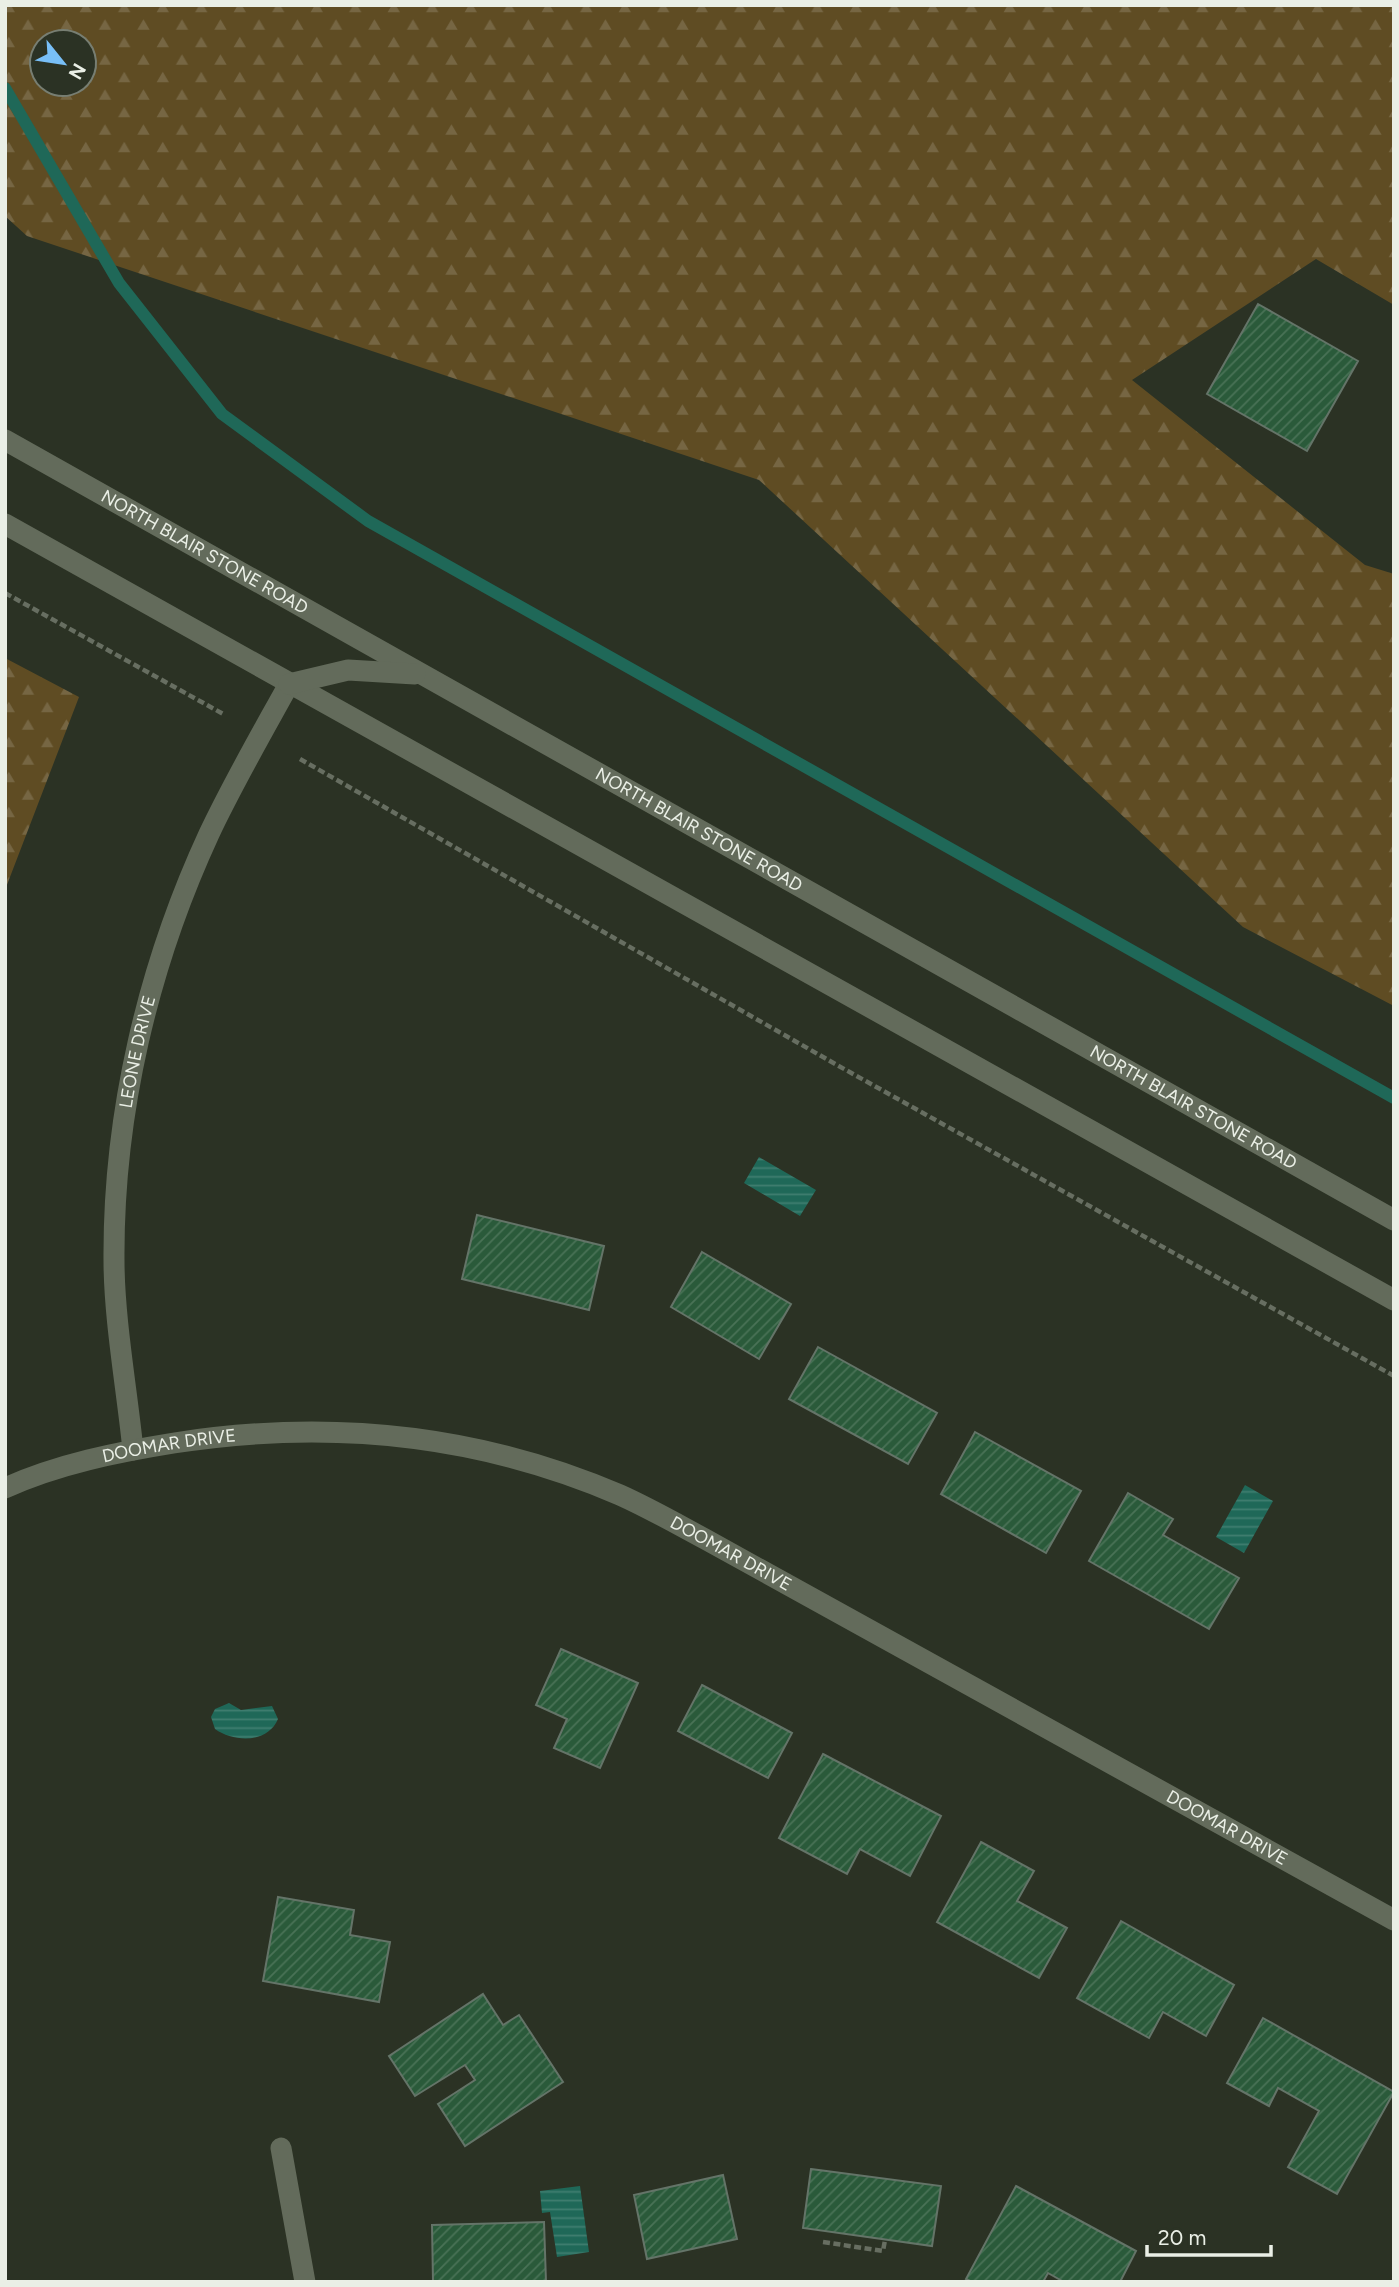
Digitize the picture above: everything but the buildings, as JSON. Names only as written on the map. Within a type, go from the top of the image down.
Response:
[{"type":"main road","name":"NORTH BLAIR STONE ROAD","points":[[5,440],[1394,1220]]},
{"type":"main road","points":[[5,524],[1394,1300]]},
{"type":"main road","points":[[289,684],[348,670],[421,674]]},
{"type":"main road","name":"LEONE DRIVE","points":[[134,1450],[114,1263],[116,1184],[130,1084],[149,996],[178,906],[210,832],[289,684]]},
{"type":"main road","name":"DOOMAR DRIVE","points":[[5,1488],[134,1450],[239,1433],[303,1430],[367,1432],[469,1447],[556,1471],[622,1496],[705,1539],[1394,1920]]},
{"type":"main road","points":[[281,2148],[305,2282]]},
{"type":"path","points":[[5,593],[225,715]]},
{"type":"path","points":[[300,759],[813,1052],[1394,1376]]},
{"type":"path","points":[[823,2242],[883,2251],[885,2239]]},
{"type":"green space","points":[[5,5],[1394,5],[1394,305],[1316,259],[1132,380],[1365,565],[1394,574],[1394,1006],[1243,927],[759,480],[27,236],[5,216]]},
{"type":"green space","points":[[5,658],[79,697],[5,890]]},
{"type":"water","points":[[759,1157],[816,1190],[800,1216],[744,1183]]},
{"type":"water","points":[[1245,1485],[1273,1501],[1244,1553],[1216,1537]]},
{"type":"water","points":[[229,1703],[241,1710],[272,1706],[278,1719],[267,1733],[250,1738],[232,1737],[215,1729],[211,1717],[215,1709]]},
{"type":"water","points":[[580,2186],[589,2252],[557,2257],[550,2212],[542,2213],[540,2191]]},
{"type":"waterway","points":[[5,88],[119,283],[222,414],[368,521],[1394,1098]]}]
